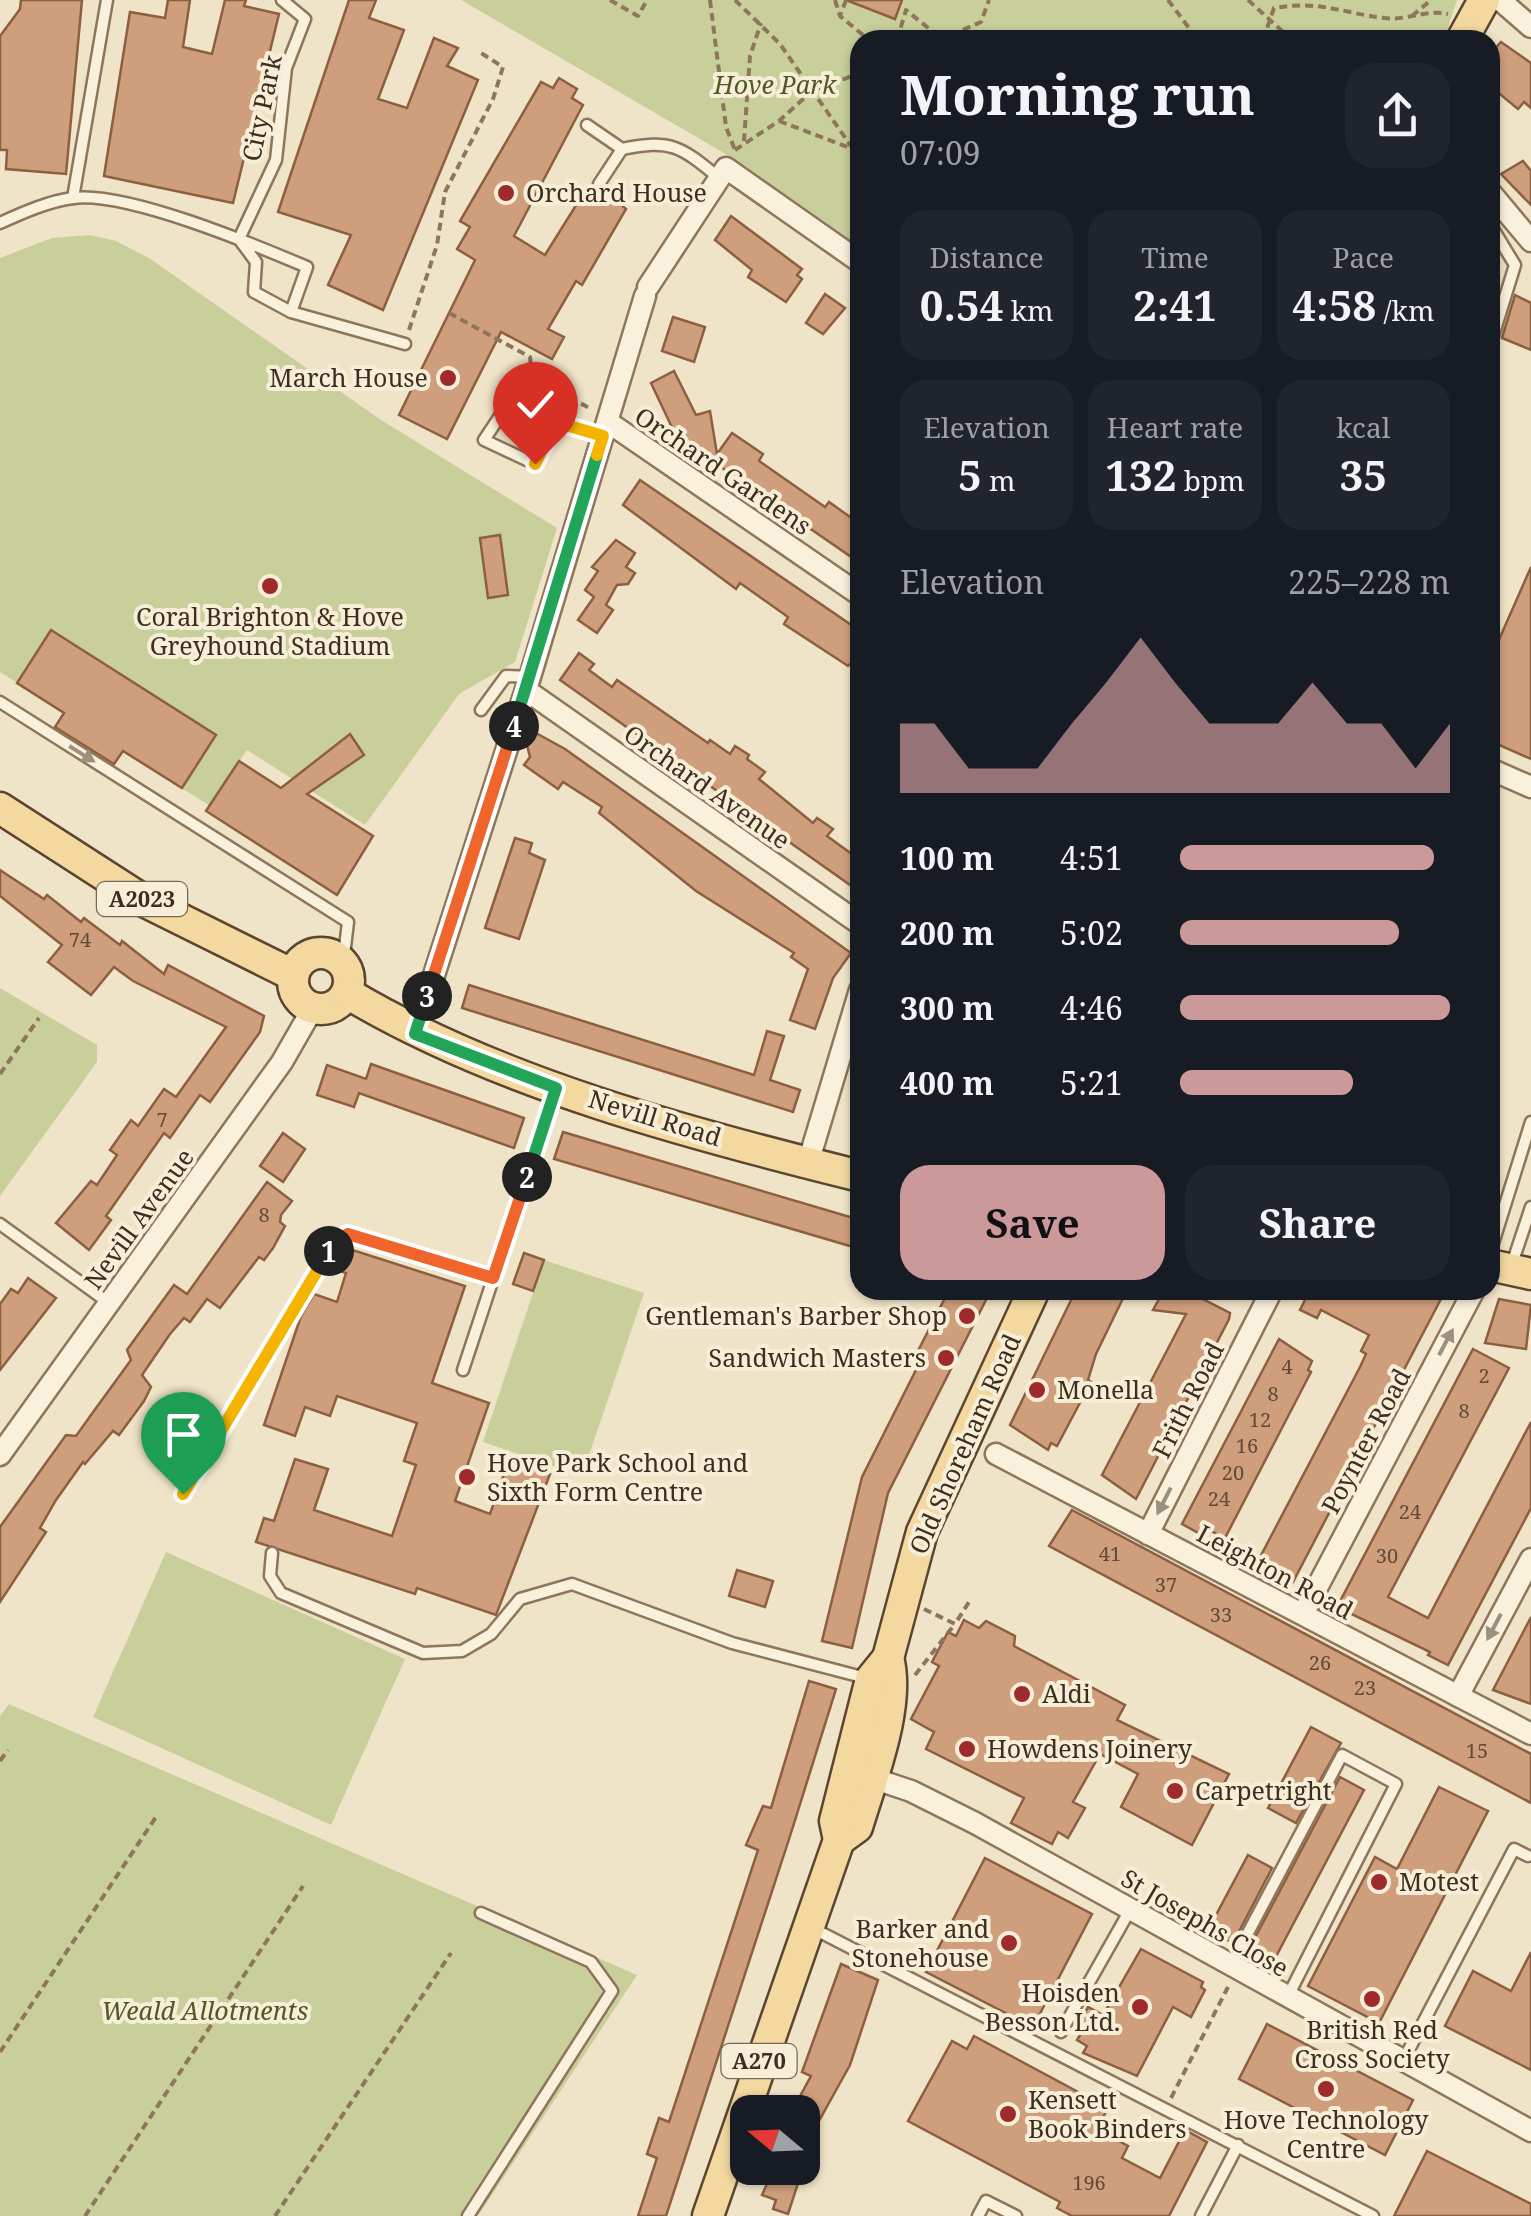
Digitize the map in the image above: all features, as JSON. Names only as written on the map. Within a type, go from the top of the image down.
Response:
[{"type":"main road","name":"A2023","points":[[0,808],[146,902],[293,975]]},
{"type":"main road","points":[[316,952],[338,958],[349,974],[347,993],[333,1007],[313,1008],[299,999],[293,975],[297,964],[316,952]]},
{"type":"main road","name":"Nevill Road","points":[[347,993],[415,1034],[556,1088],[850,1174]]},
{"type":"main road","name":"Old Shoreham Road","points":[[710,2215],[839,1840],[857,1828],[860,1774],[895,1683],[880,1669],[922,1532],[1029,1300]]},
{"type":"street","points":[[1500,0],[1531,27]]},
{"type":"street","points":[[415,1034],[528,684],[646,291],[726,165],[850,255]]},
{"type":"street","points":[[1500,204],[1531,241]]},
{"type":"street","name":"Orchard Gardens","points":[[605,429],[850,588]]},
{"type":"street","name":"Orchard Avenue","points":[[528,684],[850,917]]},
{"type":"street","points":[[1500,773],[1531,787]]},
{"type":"street","name":"Nevill Avenue","points":[[0,1455],[282,1062],[313,1008]]},
{"type":"street","points":[[808,1163],[850,1023]]},
{"type":"street","name":"Frith Road","points":[[1148,1534],[1267,1300]]},
{"type":"street","name":"Poynter Road","points":[[1303,1614],[1469,1300]]},
{"type":"street","name":"Leighton Road","points":[[996,1454],[1531,1734]]},
{"type":"street","points":[[1458,1696],[1531,1559]]},
{"type":"street","name":"St Josephs Close","points":[[860,1774],[911,1791],[975,1823],[1531,2132]]},
{"type":"lane","points":[[73,198],[106,0]]},
{"type":"lane","name":"City Park","points":[[238,238],[276,160],[286,68],[305,19],[282,0]]},
{"type":"lane","points":[[587,125],[622,149],[662,142],[692,156],[726,165]]},
{"type":"lane","points":[[599,184],[622,149]]},
{"type":"lane","points":[[0,222],[73,198],[118,203],[238,238],[308,267],[292,312]]},
{"type":"lane","points":[[0,212],[18,214]]},
{"type":"lane","points":[[238,238],[256,262],[254,292],[292,312],[405,344]]},
{"type":"lane","points":[[1500,240],[1515,265],[1500,314]]},
{"type":"lane","points":[[556,422],[535,464],[484,440],[506,408],[556,422],[605,429]]},
{"type":"lane","points":[[481,710],[506,676],[528,684]]},
{"type":"lane","points":[[0,702],[348,922],[345,947],[338,958]]},
{"type":"lane","points":[[463,1370],[556,1088]]},
{"type":"lane","points":[[1505,1265],[1531,1122]]},
{"type":"lane","points":[[1505,1265],[1531,1207]]},
{"type":"lane","points":[[0,1224],[109,1303]]},
{"type":"lane","points":[[183,1494],[336,1241],[348,1234],[493,1278]]},
{"type":"lane","points":[[272,1553],[270,1576],[281,1592],[423,1653],[462,1651],[492,1634],[520,1600],[572,1584],[732,1643],[880,1669]]},
{"type":"lane","points":[[1234,1968],[1342,1755],[1396,1784],[1286,1998]]},
{"type":"lane","points":[[1402,2062],[1514,1848],[1528,1856]]},
{"type":"lane","points":[[1061,2032],[1130,1910]]},
{"type":"lane","points":[[468,2216],[612,1991],[591,1962],[480,1913]]},
{"type":"lane","points":[[809,1926],[1166,2107],[1353,2211],[1374,2216]]},
{"type":"lane","points":[[1200,2216],[1238,2145]]},
{"type":"lane","points":[[978,2216],[986,2200],[1016,2216]]},
{"type":"path","points":[[610,0],[638,16],[648,0]]},
{"type":"path","points":[[710,0],[726,126],[726,165]]},
{"type":"path","points":[[735,0],[760,23],[850,148]]},
{"type":"path","points":[[834,0],[840,16],[857,30]]},
{"type":"path","points":[[840,16],[846,0]]},
{"type":"path","points":[[963,30],[981,22],[989,0]]},
{"type":"path","points":[[1168,0],[1190,30]]},
{"type":"path","points":[[1248,0],[1283,30]]},
{"type":"path","points":[[1412,16],[1430,0]]},
{"type":"path","points":[[1267,30],[1274,8],[1301,5],[1338,6],[1384,18],[1441,12],[1473,20]]},
{"type":"path","points":[[900,30],[906,10],[929,30]]},
{"type":"path","points":[[744,144],[750,56],[760,23]]},
{"type":"path","points":[[405,344],[437,245],[445,192],[493,99],[503,67],[478,52]]},
{"type":"path","points":[[726,165],[744,144],[812,92],[850,77]]},
{"type":"path","points":[[779,121],[850,148]]},
{"type":"path","points":[[450,313],[530,357],[531,371],[543,390],[586,405],[605,429]]},
{"type":"path","points":[[0,1074],[39,1018]]},
{"type":"path","points":[[902,1599],[955,1624]]},
{"type":"path","points":[[906,1690],[969,1602]]},
{"type":"path","points":[[0,1761],[8,1750]]},
{"type":"path","points":[[0,2052],[156,1817]]},
{"type":"path","points":[[84,2216],[303,1886]]},
{"type":"path","points":[[275,2216],[451,1954]]},
{"type":"path","points":[[1166,2107],[1234,1968]]},
{"type":"green space","name":"Hove Park","points":[[461,0],[1457,0],[1447,30],[850,30],[850,243],[724,153]]},
{"type":"green space","name":"Coral Brighton & Hove Greyhound Stadium","points":[[90,235],[116,241],[149,258],[381,420],[557,528],[515,662],[459,694],[365,825],[247,750],[210,806],[123,751],[113,767],[54,729],[63,712],[0,672],[0,258],[52,238]]},
{"type":"green space","points":[[0,988],[97,1045],[97,1062],[0,1196]]},
{"type":"green space","points":[[544,1260],[644,1293],[582,1476],[483,1442]]},
{"type":"green space","points":[[166,1552],[405,1659],[331,1825],[93,1717]]},
{"type":"green space","name":"Weald Allotments","points":[[9,1704],[637,1975],[478,2216],[0,2216],[0,1716]]},
{"type":"building","points":[[21,0],[82,0],[66,174],[6,169],[7,150],[0,150],[0,36],[20,9]]},
{"type":"building","points":[[168,0],[190,0],[183,47],[212,54],[225,0],[246,0],[244,6],[279,14],[233,203],[104,176],[130,12],[165,18]]},
{"type":"building","points":[[349,0],[376,0],[369,18],[404,30],[378,99],[407,108],[434,38],[458,48],[447,66],[478,80],[383,310],[328,285],[351,235],[278,212]]},
{"type":"building","points":[[846,0],[902,0],[895,19]]},
{"type":"building","points":[[1500,43],[1531,63],[1531,108],[1524,102],[1518,109],[1500,94]]},
{"type":"building","points":[[559,78],[577,89],[572,98],[583,105],[514,236],[545,255],[585,191],[597,197],[605,190],[626,209],[582,285],[576,281],[548,329],[564,337],[552,359],[501,332],[447,439],[399,415],[475,260],[457,249],[470,227],[460,221],[541,82],[553,88]]},
{"type":"building","points":[[1523,161],[1531,171],[1531,205],[1501,174]]},
{"type":"building","points":[[731,216],[802,269],[797,275],[802,279],[786,302],[748,277],[752,270],[715,240]]},
{"type":"building","points":[[825,294],[845,308],[823,334],[806,323]]},
{"type":"building","points":[[1515,295],[1531,303],[1531,350],[1502,338]]},
{"type":"building","points":[[673,317],[705,327],[694,362],[662,351]]},
{"type":"building","points":[[674,371],[696,415],[710,411],[717,454],[732,433],[763,454],[759,461],[825,507],[829,502],[850,517],[850,556],[676,436],[651,383]]},
{"type":"building","points":[[640,480],[850,624],[850,664],[784,624],[788,617],[740,583],[736,589],[623,505]]},
{"type":"building","points":[[500,535],[508,595],[488,598],[480,538]]},
{"type":"building","points":[[616,540],[635,553],[626,567],[635,573],[628,584],[617,585],[606,605],[613,610],[597,633],[578,620],[594,597],[585,590],[598,571],[592,567]]},
{"type":"building","points":[[1531,567],[1531,759],[1500,745],[1500,637]]},
{"type":"building","points":[[51,630],[216,735],[182,788],[123,751],[114,764],[55,727],[64,713],[17,683]]},
{"type":"building","points":[[579,653],[594,664],[589,670],[612,687],[617,680],[708,743],[710,740],[730,754],[735,746],[749,755],[747,759],[765,772],[759,779],[813,823],[817,818],[833,829],[827,836],[850,853],[850,885],[560,680]]},
{"type":"building","points":[[536,733],[565,749],[850,952],[833,978],[815,1029],[790,1020],[808,969],[791,957],[794,953],[696,891],[599,813],[602,807],[563,782],[558,789],[524,765],[530,757],[527,745]]},
{"type":"building","points":[[350,734],[364,755],[307,794],[373,836],[337,895],[206,811],[239,761],[281,788]]},
{"type":"building","points":[[515,838],[532,843],[529,853],[545,860],[519,939],[485,928]]},
{"type":"building","points":[[0,870],[44,899],[47,895],[81,922],[84,918],[120,945],[122,941],[164,974],[168,965],[264,1016],[260,1032],[210,1102],[200,1095],[170,1138],[164,1133],[106,1216],[111,1220],[89,1250],[56,1223],[91,1181],[97,1185],[117,1155],[110,1150],[131,1120],[138,1126],[164,1089],[176,1097],[226,1027],[133,981],[114,967],[91,995],[48,962],[62,945],[0,896]]},
{"type":"building","points":[[469,985],[754,1075],[767,1031],[784,1036],[770,1080],[800,1090],[793,1112],[462,1008]]},
{"type":"building","points":[[371,1064],[524,1118],[514,1148],[359,1093],[354,1107],[317,1095],[327,1065],[366,1079]]},
{"type":"building","points":[[563,1132],[850,1217],[850,1246],[554,1159]]},
{"type":"building","points":[[283,1133],[305,1149],[283,1182],[260,1166]]},
{"type":"building","points":[[267,1182],[292,1201],[281,1215],[280,1222],[285,1226],[273,1248],[264,1260],[259,1257],[220,1308],[207,1299],[190,1322],[184,1318],[170,1334],[142,1375],[151,1387],[144,1401],[119,1435],[113,1431],[83,1462],[40,1528],[46,1532],[0,1602],[0,1527],[66,1435],[76,1436],[131,1360],[127,1350],[174,1285],[187,1294]]},
{"type":"building","points":[[343,1247],[465,1286],[432,1383],[489,1403],[455,1501],[490,1514],[509,1460],[550,1474],[496,1615],[417,1588],[415,1594],[256,1542],[264,1518],[274,1521],[295,1459],[328,1469],[314,1510],[392,1536],[416,1465],[404,1461],[417,1423],[337,1396],[330,1416],[305,1407],[295,1436],[264,1425],[301,1316],[314,1294],[337,1302],[346,1273],[330,1268]]},
{"type":"building","points":[[524,1253],[544,1260],[533,1291],[513,1284]]},
{"type":"building","points":[[28,1278],[56,1298],[0,1370],[0,1304],[11,1289],[18,1293]]},
{"type":"building","points":[[944,1300],[986,1300],[888,1493],[852,1648],[822,1641],[862,1477],[925,1352],[919,1349]]},
{"type":"building","points":[[1071,1300],[1122,1300],[1096,1354],[1088,1380],[1091,1382],[1057,1446],[1051,1443],[1048,1450],[1010,1425]]},
{"type":"building","points":[[1158,1300],[1205,1300],[1230,1313],[1136,1499],[1102,1475],[1186,1314],[1153,1310]]},
{"type":"building","points":[[1305,1300],[1440,1300],[1293,1582],[1259,1559],[1360,1367],[1366,1354],[1361,1351],[1369,1335],[1321,1310],[1317,1318],[1300,1310]]},
{"type":"building","points":[[1499,1300],[1531,1305],[1526,1349],[1485,1343]]},
{"type":"building","points":[[1279,1339],[1312,1361],[1308,1370],[1311,1372],[1225,1538],[1205,1528],[1202,1535],[1182,1524]]},
{"type":"building","points":[[1473,1349],[1509,1368],[1388,1597],[1428,1618],[1531,1422],[1531,1508],[1448,1665],[1428,1655],[1430,1652],[1337,1607]]},
{"type":"building","points":[[1072,1510],[1531,1754],[1531,1803],[1049,1546]]},
{"type":"building","points":[[737,1570],[773,1581],[765,1607],[729,1596]]},
{"type":"building","points":[[1531,1617],[1531,1704],[1493,1690]]},
{"type":"building","points":[[964,1620],[979,1628],[986,1621],[1015,1636],[1014,1646],[1125,1705],[1117,1720],[1229,1774],[1192,1845],[1121,1807],[1138,1774],[1100,1754],[1073,1802],[1085,1808],[1068,1838],[1058,1832],[1052,1844],[1011,1823],[1024,1798],[926,1749],[934,1732],[911,1719],[939,1666],[932,1662],[948,1632],[956,1636]]},
{"type":"building","points":[[809,1681],[836,1689],[791,1833],[666,2216],[638,2216],[657,2158],[647,2154],[659,2118],[669,2122],[758,1850],[746,1845],[763,1806],[771,1808]]},
{"type":"building","points":[[1311,1727],[1341,1743],[1296,1823],[1268,1808]]},
{"type":"building","points":[[1340,1777],[1364,1790],[1272,1964],[1248,1951]]},
{"type":"building","points":[[1439,1787],[1488,1811],[1379,2023],[1308,1986],[1375,1857],[1397,1869]]},
{"type":"building","points":[[1248,1855],[1272,1868],[1233,1943],[1208,1930]]},
{"type":"building","name":"Barker and Stonehouse","points":[[985,1858],[1092,1914],[1033,2027],[926,1972]]},
{"type":"building","name":"Hoisden Besson Ltd.","points":[[1141,1949],[1203,1982],[1201,1987],[1205,1990],[1191,2017],[1173,2007],[1137,2076],[1083,2053],[1087,2046],[1077,2040],[1086,2025],[1080,2022],[1088,2007],[1103,2015]]},
{"type":"building","points":[[1531,1952],[1531,2070],[1445,2026],[1473,1971],[1511,1991]]},
{"type":"building","points":[[841,1964],[878,1980],[850,2065],[820,2119],[820,2095],[801,2095],[811,2076],[802,2072]]},
{"type":"building","name":"Hove Technology Centre","points":[[1267,2024],[1413,2100],[1385,2155],[1239,2079]]},
{"type":"building","name":"Kensett Book Binders","points":[[974,2036],[1108,2108],[1097,2129],[1128,2146],[1122,2158],[1160,2178],[1185,2130],[1207,2142],[1169,2216],[1072,2216],[1057,2208],[1060,2202],[908,2121],[952,2041],[967,2049]]},
{"type":"building","points":[[1427,2151],[1531,2204],[1531,2216],[1394,2216]]},
{"type":"building","points":[[766,2185],[797,2185],[788,2214],[773,2209],[776,2200],[762,2195]]},
{"type":"place","name":"Orchard House","points":[[506,193]]},
{"type":"place","name":"March House","points":[[448,378]]},
{"type":"place","name":"Coral Brighton & Hove Greyhound Stadium","points":[[270,586]]},
{"type":"place","name":"Gentleman's Barber Shop","points":[[967,1316]]},
{"type":"place","name":"Sandwich Masters","points":[[946,1358]]},
{"type":"place","name":"Monella","points":[[1037,1390]]},
{"type":"place","name":"Hove Park School and Sixth Form Centre","points":[[467,1477]]},
{"type":"place","name":"Aldi","points":[[1022,1694]]},
{"type":"place","name":"Howdens Joinery","points":[[967,1749]]},
{"type":"place","name":"Carpetright","points":[[1175,1791]]},
{"type":"place","name":"Motest","points":[[1379,1882]]},
{"type":"place","name":"Barker and Stonehouse","points":[[1009,1943]]},
{"type":"place","name":"British Red Cross Society","points":[[1372,1999]]},
{"type":"place","name":"Hoisden Besson Ltd.","points":[[1140,2007]]},
{"type":"place","name":"Hove Technology Centre","points":[[1326,2089]]},
{"type":"place","name":"Kensett Book Binders","points":[[1008,2114]]},
{"type":"route","points":[[183,1494],[336,1241],[348,1234],[493,1278],[556,1088],[415,1034],[603,436],[556,422],[535,464]]}]
